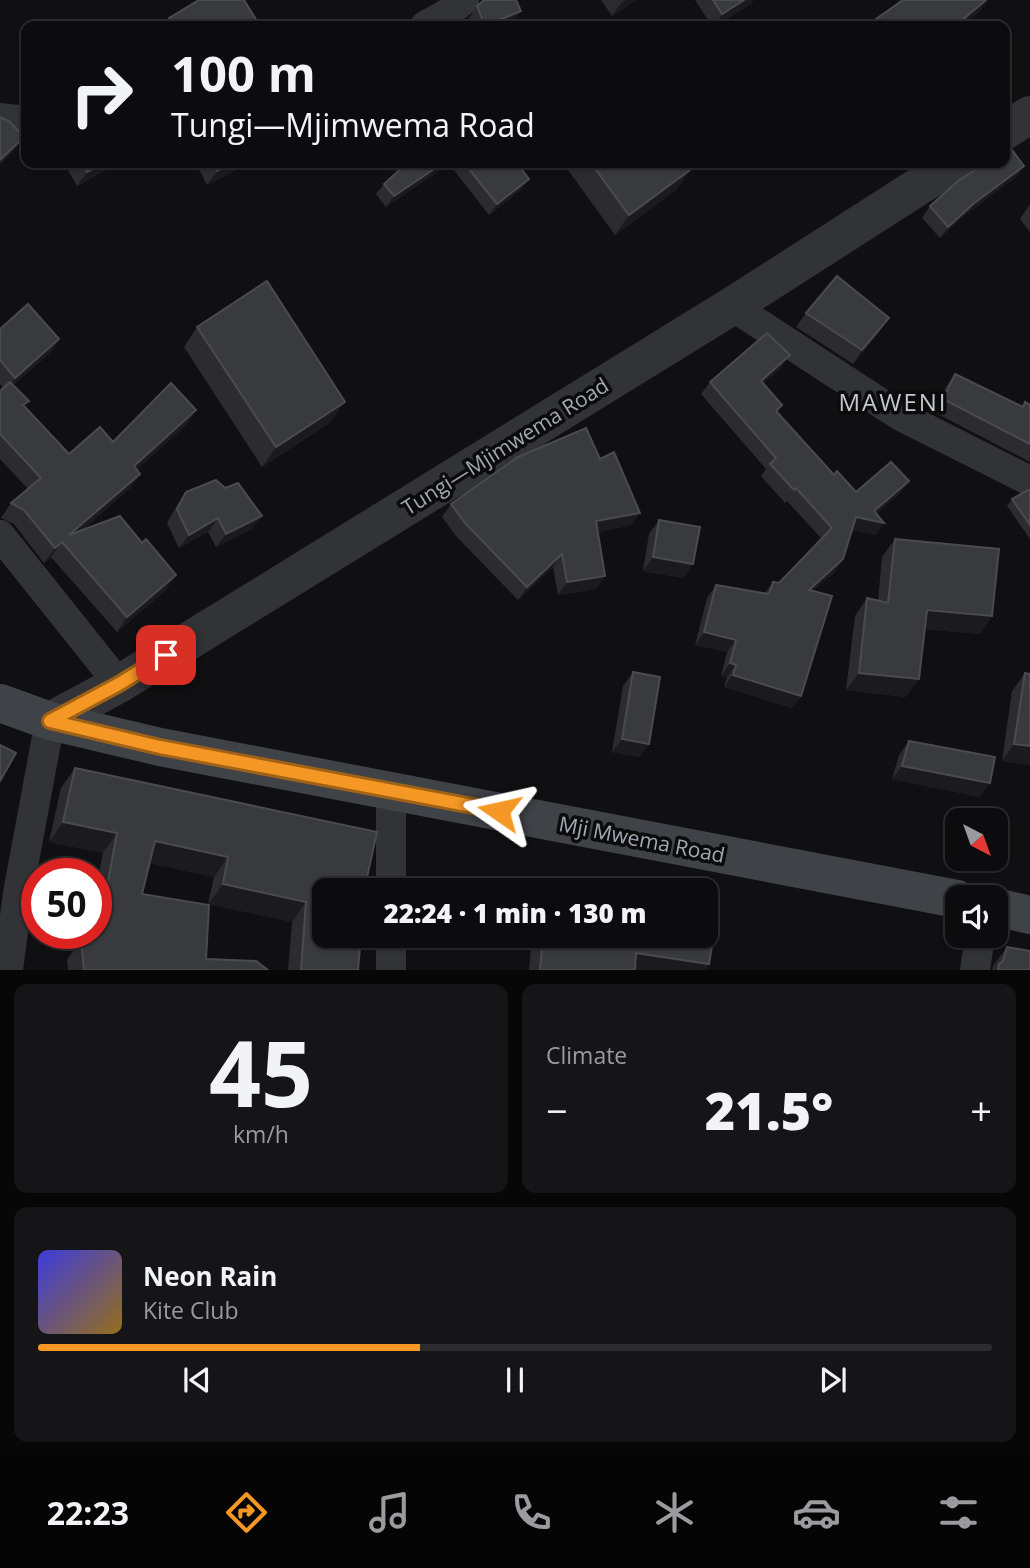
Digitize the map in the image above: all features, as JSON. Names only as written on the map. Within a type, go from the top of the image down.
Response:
[{"type":"main road","name":"Mji Mwema Road","points":[[0,703],[50,721],[160,747],[945,897]]},
{"type":"main road","points":[[1008,910],[1030,915]]},
{"type":"street","points":[[434,21],[464,0]]},
{"type":"street","points":[[1010,127],[1030,115]]},
{"type":"street","points":[[0,118],[21,120]]},
{"type":"street","name":"Tungi—Mjimwema Road","points":[[50,721],[119,684],[732,306],[947,168]]},
{"type":"street","points":[[732,306],[900,415],[1030,481]]},
{"type":"street","points":[[0,535],[119,684]]},
{"type":"street","points":[[8,970],[18,893],[50,721]]},
{"type":"street","points":[[391,791],[391,878]]},
{"type":"street","points":[[391,948],[391,970]]},
{"type":"street","points":[[975,970],[978,948]]},
{"type":"building","points":[[199,0],[244,0],[257,21],[171,21],[169,18]]},
{"type":"building","points":[[484,0],[516,0],[521,11],[497,21],[483,21],[477,6]]},
{"type":"building","points":[[713,0],[744,0],[722,14]]},
{"type":"building","points":[[903,0],[986,0],[961,21],[876,19]]},
{"type":"building","points":[[0,117],[10,122],[21,134],[21,140],[0,160]]},
{"type":"building","points":[[1010,147],[1024,166],[973,204],[948,227],[930,206],[975,170],[1010,168]]},
{"type":"building","points":[[402,168],[436,168],[394,196],[384,184]]},
{"type":"building","points":[[468,168],[521,168],[529,179],[497,204]]},
{"type":"building","points":[[595,168],[689,168],[690,170],[629,215]]},
{"type":"building","points":[[837,276],[889,318],[862,350],[806,313]]},
{"type":"building","points":[[267,281],[345,402],[276,447],[197,327]]},
{"type":"building","points":[[28,304],[59,339],[15,378],[0,360],[0,329]]},
{"type":"building","points":[[767,333],[790,355],[761,381],[782,405],[776,411],[834,475],[837,471],[856,492],[891,462],[909,481],[874,511],[884,523],[856,517],[843,559],[809,590],[832,596],[801,696],[733,675],[736,665],[730,663],[736,640],[704,632],[716,585],[769,594],[773,582],[779,583],[832,528],[770,464],[776,458],[710,382]]},
{"type":"building","points":[[955,374],[1023,407],[1025,402],[1030,405],[1030,444],[943,399]]},
{"type":"building","points":[[10,382],[29,401],[23,405],[69,454],[100,427],[113,442],[171,383],[196,410],[134,466],[140,474],[69,535],[120,516],[142,543],[146,539],[176,575],[127,617],[62,542],[55,548],[24,510],[11,503],[41,478],[0,434],[0,391]]},
{"type":"building","points":[[586,428],[600,459],[614,452],[640,513],[596,521],[605,576],[567,582],[562,554],[527,587],[465,523],[451,504],[518,457]]},
{"type":"building","points":[[216,480],[225,488],[238,483],[262,516],[226,534],[218,518],[189,535],[177,509],[186,492]]},
{"type":"building","points":[[1030,490],[1030,525],[1012,499]]},
{"type":"building","points":[[659,520],[700,527],[693,564],[653,557]]},
{"type":"building","points":[[895,539],[999,549],[992,616],[927,610],[919,679],[859,673],[867,598],[888,603]]},
{"type":"building","points":[[633,672],[660,677],[649,744],[622,739]]},
{"type":"building","points":[[1025,673],[1030,674],[1030,746],[1014,744]]},
{"type":"building","points":[[909,741],[995,757],[990,783],[902,766]]},
{"type":"building","points":[[0,745],[16,753],[0,781]]},
{"type":"building","points":[[75,768],[377,832],[367,878],[312,878],[312,948],[360,948],[358,970],[301,970],[306,902],[223,884],[228,857],[155,841],[142,894],[209,905],[206,959],[256,961],[268,970],[84,970],[82,949],[112,949],[112,860],[117,833],[63,822]]},
{"type":"building","points":[[1008,947],[1030,951],[1030,970],[998,970]]},
{"type":"building","points":[[542,948],[712,948],[709,964],[636,953],[635,970],[540,970]]},
{"type":"district","name":"MAWENI","points":[[893,401]]},
{"type":"route","points":[[166,655],[50,721],[160,747],[499,811]]}]
